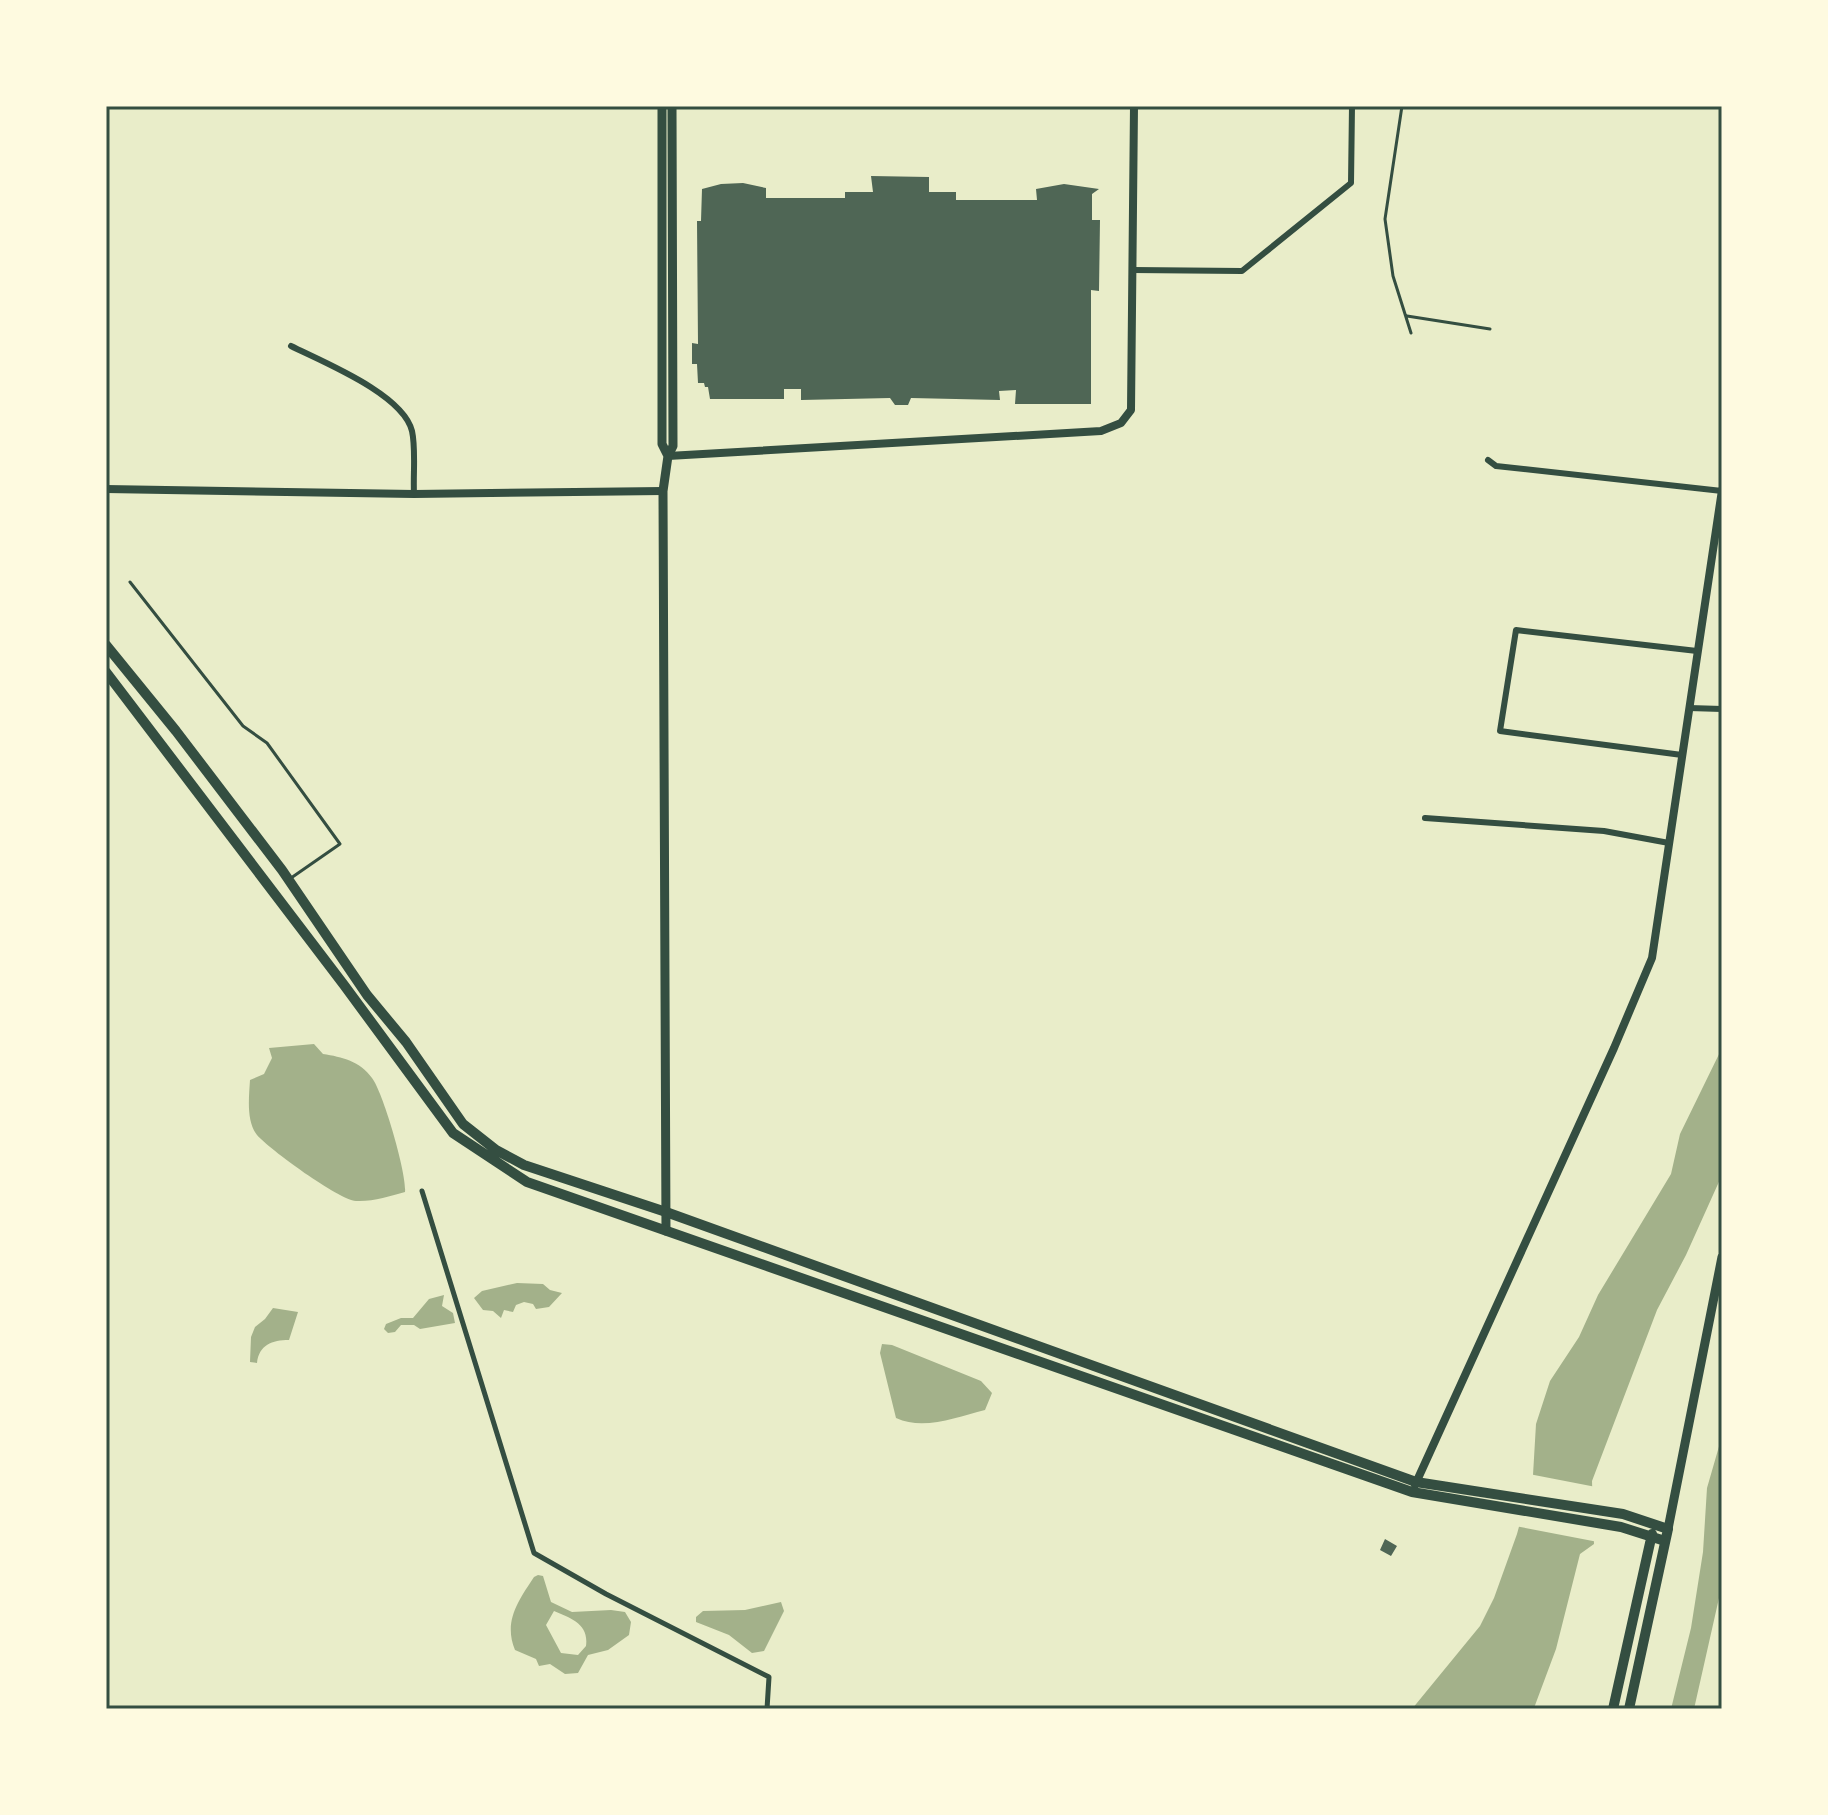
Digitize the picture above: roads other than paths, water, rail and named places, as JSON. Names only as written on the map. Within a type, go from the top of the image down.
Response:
[{"type":"main road","points":[[662,106],[662,444],[668,456]]},
{"type":"main road","points":[[666,1231],[663,491],[668,456],[673,446],[672,106]]},
{"type":"main road","points":[[106,645],[176,731],[288,880],[367,995],[406,1042],[463,1124],[496,1150],[556,1178],[666,1212],[1414,1487],[1623,1514],[1668,1529]]},
{"type":"main road","points":[[106,672],[453,1133],[527,1182],[1414,1487],[1497,1508],[1621,1527],[1665,1541]]},
{"type":"main road","points":[[1629,1709],[1722,1257]]},
{"type":"main road","points":[[1613,1709],[1653,1524]]},
{"type":"street","points":[[668,456],[1101,431],[1121,423],[1131,410],[1134,106]]},
{"type":"street","points":[[1133,270],[1242,271],[1351,183],[1352,106]]},
{"type":"street","points":[[291,346],[345,372],[391,400],[412,429],[414,494]]},
{"type":"street","points":[[1414,1487],[1652,958],[1722,490],[1496,466],[1488,460]]},
{"type":"street","points":[[106,489],[414,494],[663,491]]},
{"type":"street","points":[[1682,755],[1500,731],[1516,630],[1697,651]]},
{"type":"street","points":[[1689,708],[1722,709]]},
{"type":"street","points":[[1425,818],[1604,831],[1669,843]]},
{"type":"street","points":[[422,1191],[534,1553],[606,1594],[769,1677],[767,1709]]},
{"type":"lane","points":[[1402,106],[1385,219],[1389,255],[1411,333]]},
{"type":"lane","points":[[1406,316],[1490,329]]},
{"type":"lane","points":[[130,582],[243,726],[267,743],[340,844],[288,880]]}]
